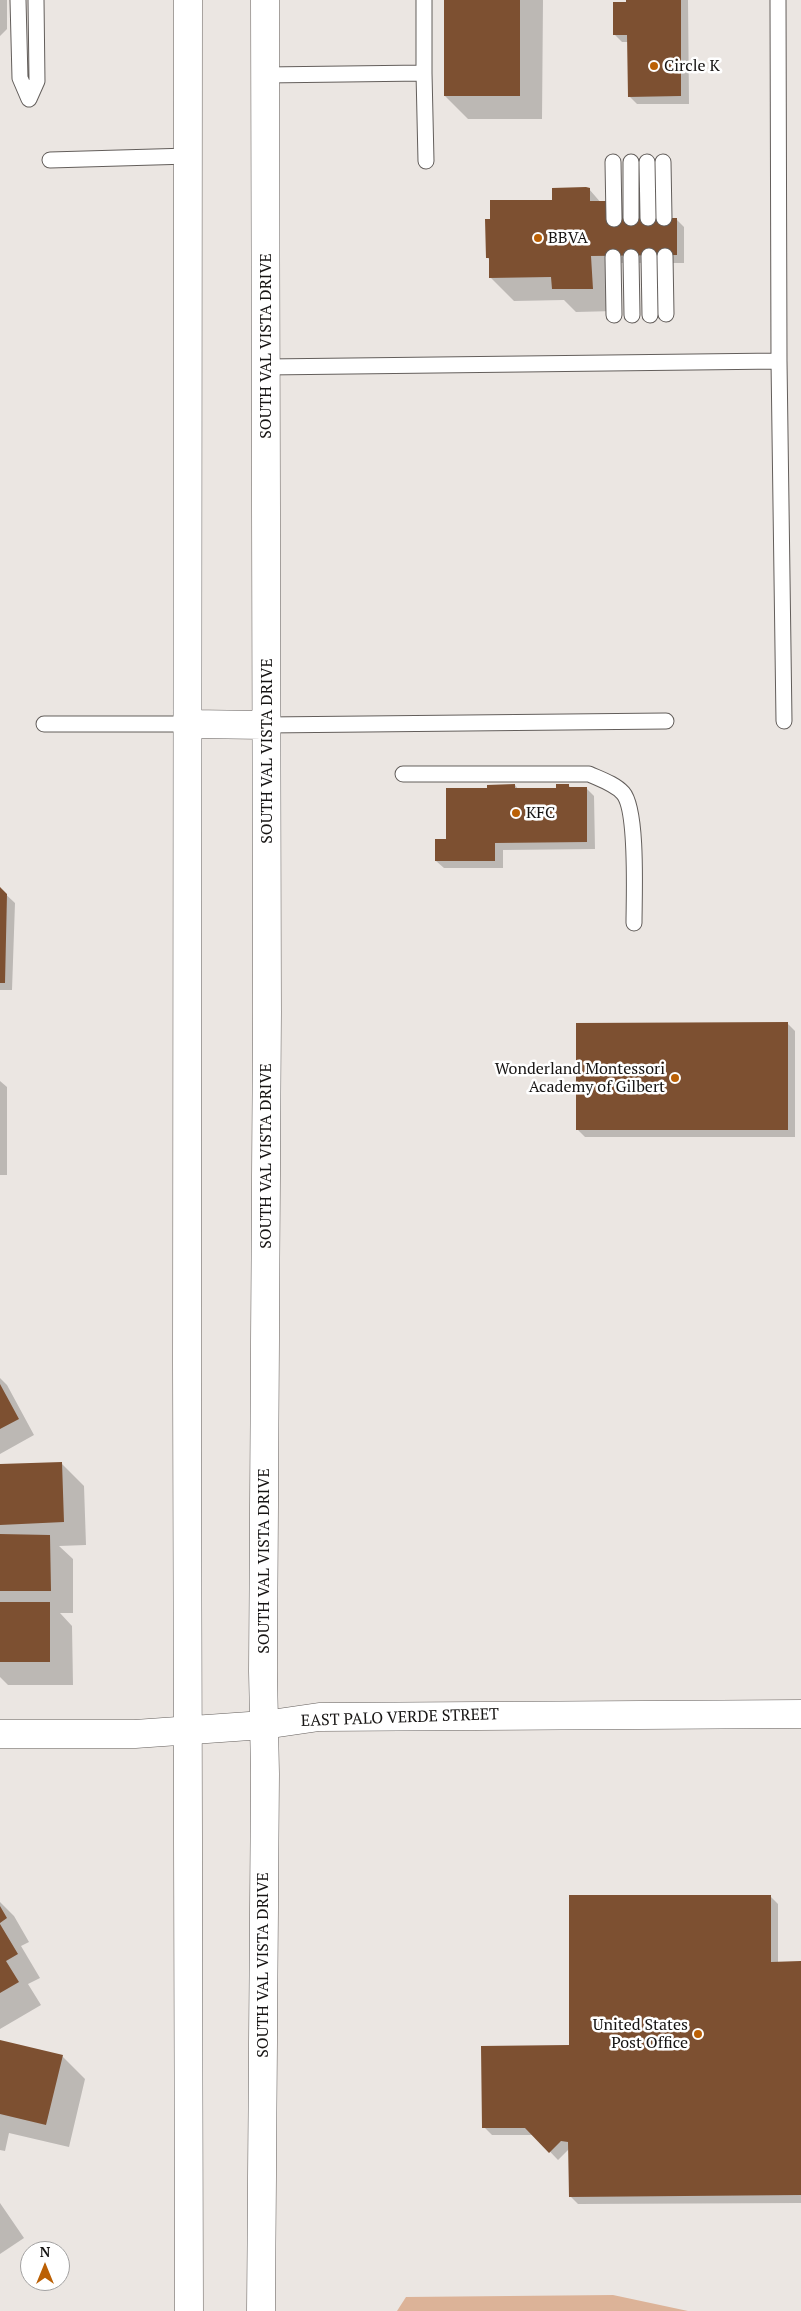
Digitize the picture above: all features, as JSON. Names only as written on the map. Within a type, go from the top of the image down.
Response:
[{"type":"main road","points":[[188,0],[189,2311]]},
{"type":"main road","name":"SOUTH VAL VISTA DRIVE","points":[[261,2311],[266,725],[265,0]]},
{"type":"main road","points":[[189,724],[266,725]]},
{"type":"main road","name":"EAST PALO VERDE STREET","points":[[0,1734],[135,1734],[264,1726],[318,1716],[801,1714]]},
{"type":"lane","points":[[18,0],[20,78],[28,99],[37,81],[36,0]]},
{"type":"lane","points":[[424,0],[426,161]]},
{"type":"lane","points":[[778,0],[778,361],[784,721]]},
{"type":"lane","points":[[265,75],[424,74]]},
{"type":"lane","points":[[50,160],[189,156]]},
{"type":"lane","points":[[613,162],[614,219]]},
{"type":"lane","points":[[631,162],[631,218]]},
{"type":"lane","points":[[647,162],[648,218]]},
{"type":"lane","points":[[663,162],[664,218]]},
{"type":"lane","points":[[649,256],[650,315]]},
{"type":"lane","points":[[665,256],[666,314]]},
{"type":"lane","points":[[613,257],[614,315]]},
{"type":"lane","points":[[631,257],[632,315]]},
{"type":"lane","points":[[266,367],[778,361]]},
{"type":"lane","points":[[266,725],[666,721]]},
{"type":"lane","points":[[44,724],[189,724]]},
{"type":"lane","points":[[403,774],[589,774],[611,785],[623,793],[630,808],[633,846],[634,923]]},
{"type":"shaded area","points":[[613,2295],[688,2311],[397,2311],[406,2297]]},
{"type":"building","points":[[444,0],[520,0],[520,96],[444,96]]},
{"type":"building","name":"Circle K","points":[[626,0],[681,0],[681,96],[628,97],[627,35],[613,35],[613,2],[626,2]]},
{"type":"building","name":"BBVA","points":[[552,188],[590,188],[590,201],[607,201],[607,218],[677,218],[677,255],[591,256],[593,289],[552,289],[551,277],[489,278],[489,258],[486,258],[485,219],[490,219],[490,200],[552,200]]},
{"type":"building","name":"KFC","points":[[515,784],[515,788],[556,788],[556,784],[569,784],[569,787],[587,787],[587,842],[495,843],[495,861],[435,861],[435,839],[446,839],[446,788],[487,788],[487,785]]},
{"type":"building","points":[[0,887],[7,894],[5,983],[0,983]]},
{"type":"building","points":[[788,1022],[788,1130],[576,1130],[576,1023]]},
{"type":"building","points":[[0,1384],[19,1419],[0,1429]]},
{"type":"building","points":[[62,1462],[64,1522],[0,1525],[0,1464]]},
{"type":"building","points":[[0,1534],[50,1535],[51,1591],[0,1591]]},
{"type":"building","points":[[0,1602],[50,1602],[50,1662],[0,1662]]},
{"type":"building","points":[[569,1895],[771,1895],[771,1962],[801,1961],[801,2195],[569,2197],[568,2142],[561,2141],[549,2153],[525,2128],[482,2128],[481,2046],[569,2045]]},
{"type":"building","points":[[0,1906],[7,1918],[0,1923]]},
{"type":"building","points":[[0,1924],[18,1954],[6,1961],[19,1982],[0,1993]]},
{"type":"building","points":[[0,2040],[63,2055],[46,2125],[0,2114]]},
{"type":"place","name":"Circle K","points":[[654,66]]},
{"type":"place","name":"BBVA","points":[[538,238]]},
{"type":"place","name":"KFC","points":[[516,813]]},
{"type":"place","name":"Wonderland Montessori Academy of Gilbert","points":[[675,1078]]},
{"type":"place","name":"United States Post Office","points":[[698,2034]]}]
